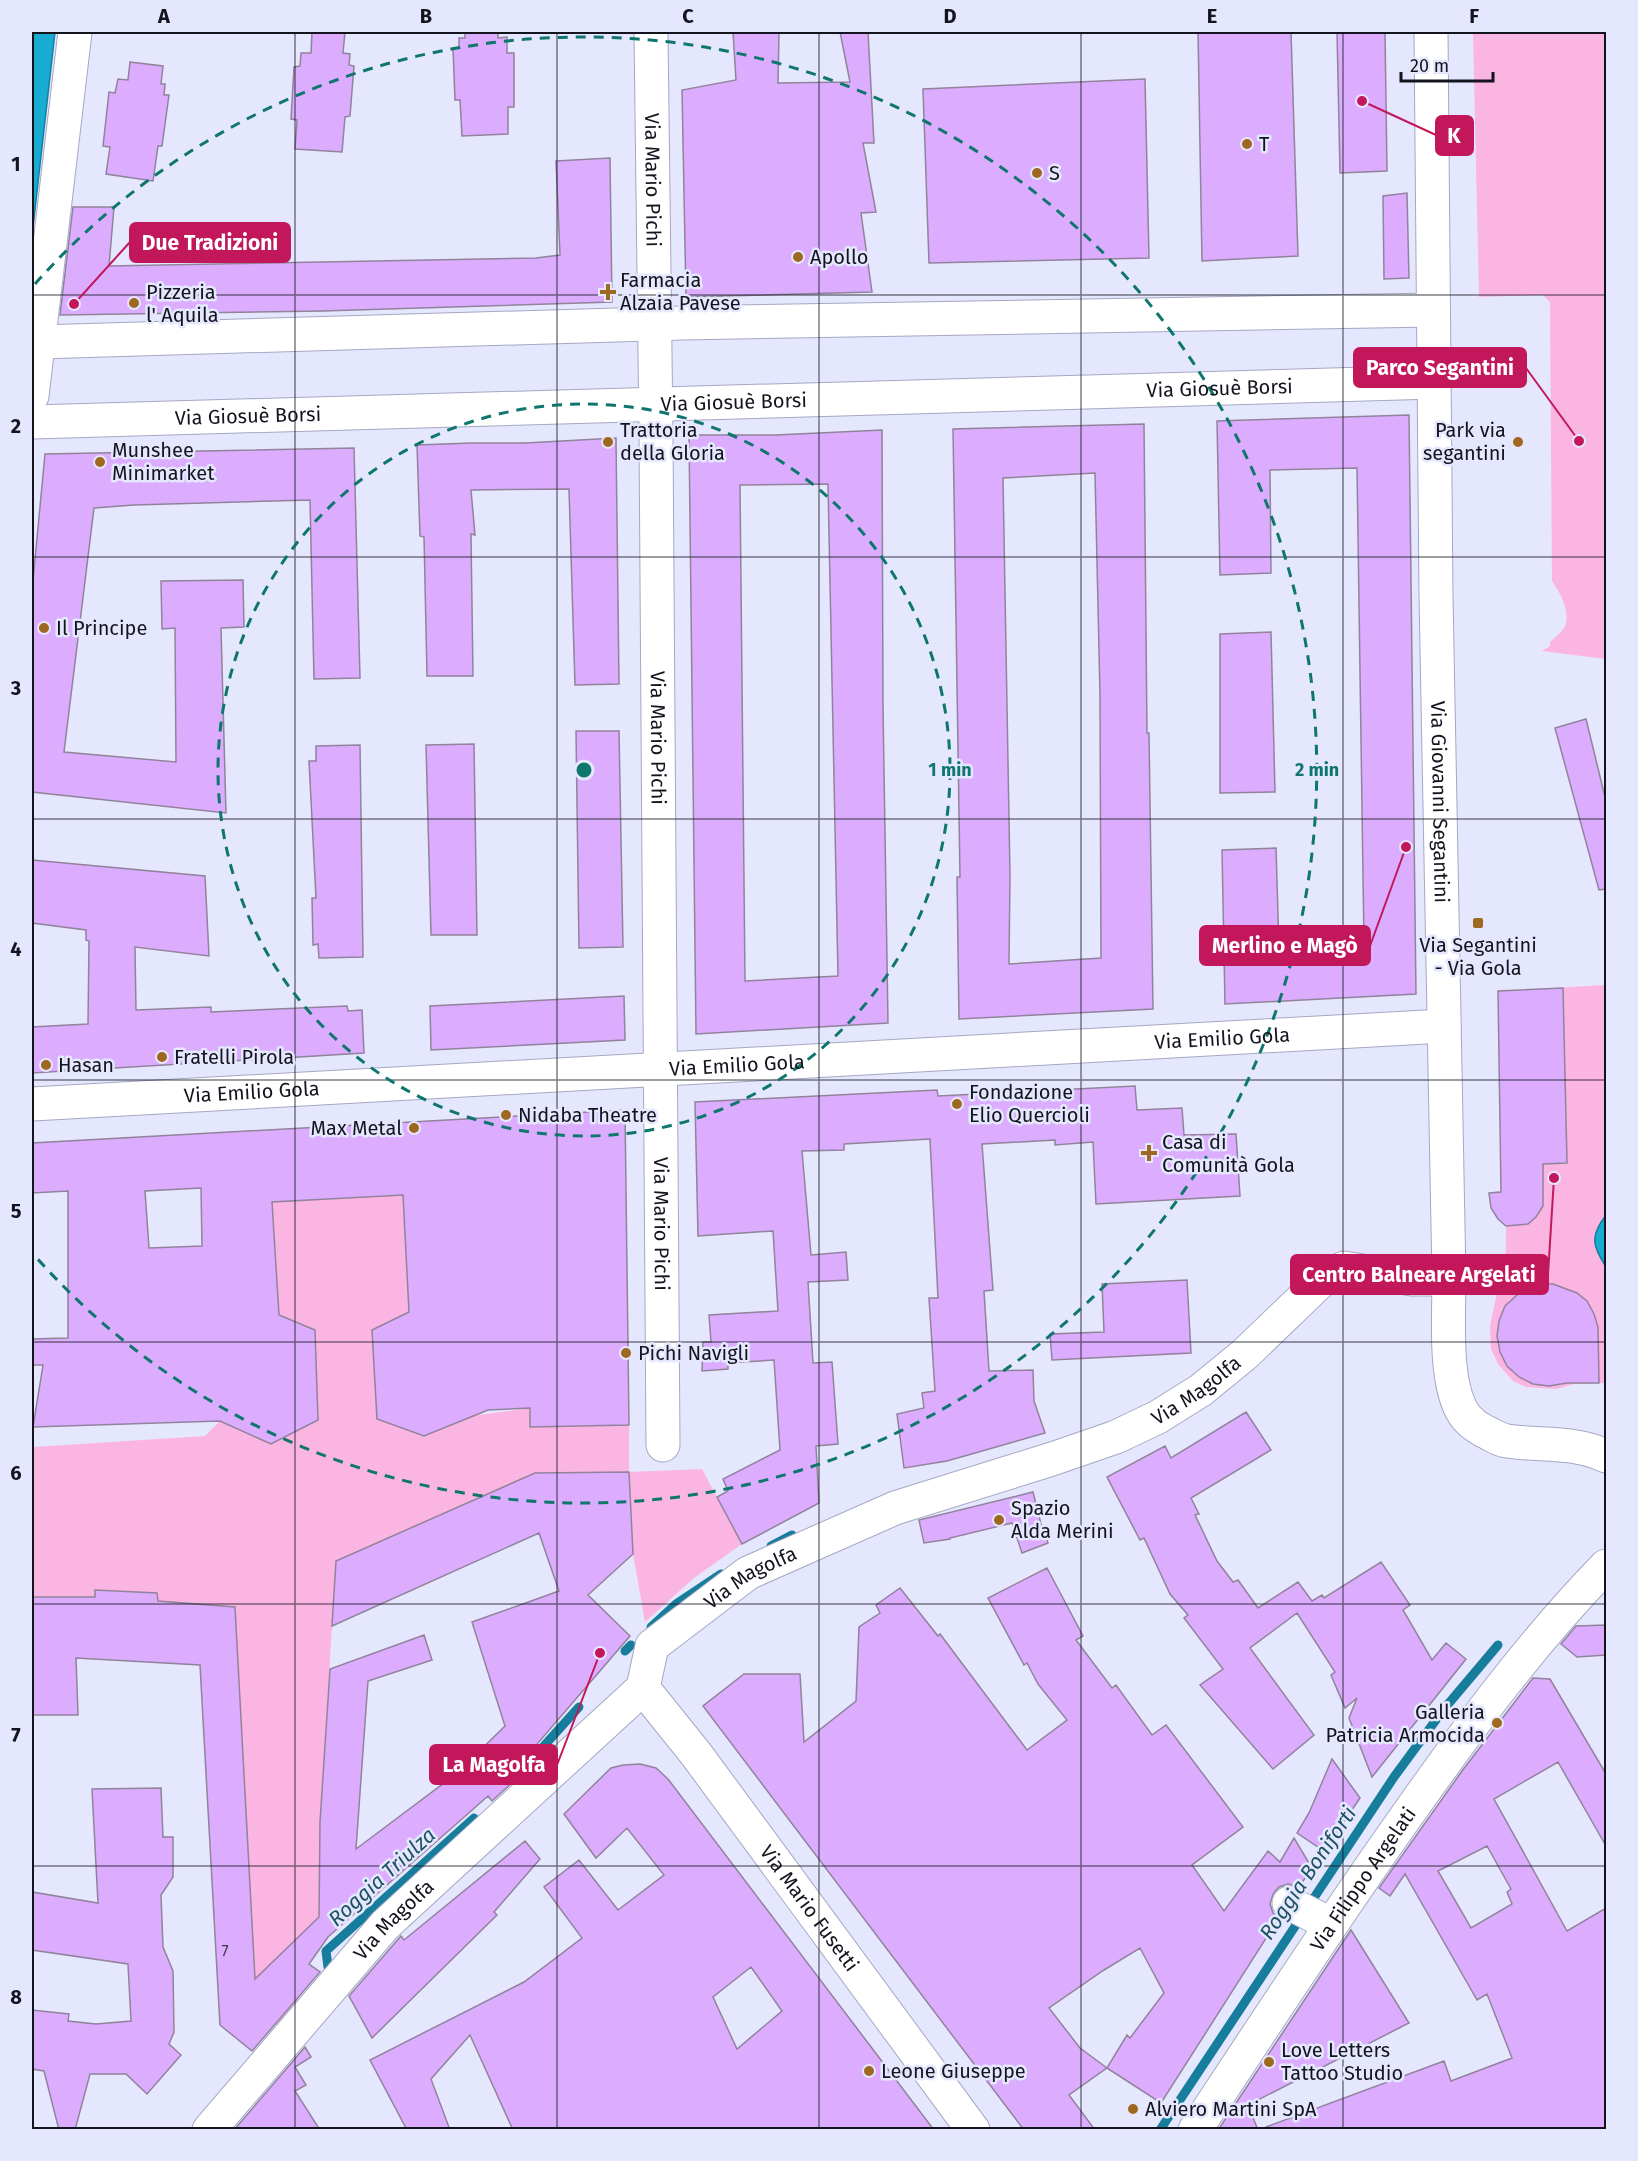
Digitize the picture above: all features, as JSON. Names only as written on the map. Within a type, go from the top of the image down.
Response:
[{"type":"street","points":[[32,396],[75,32]]},
{"type":"street","name":"Via Mario Pichi","points":[[651,32],[656,404],[663,1445]]},
{"type":"street","name":"Via Giovanni Segantini","points":[[1431,32],[1436,596],[1449,1279],[1448,1350],[1456,1398],[1462,1412],[1472,1424],[1504,1441],[1590,1448],[1606,1456]]},
{"type":"street","points":[[38,342],[655,324],[1433,310]]},
{"type":"street","name":"Via Giosuè Borsi","points":[[32,422],[1435,382]]},
{"type":"street","name":"Via Emilio Gola","points":[[32,1104],[1444,1026]]},
{"type":"street","name":"Via Magolfa","points":[[209,2130],[385,1925],[643,1688],[652,1646],[748,1573],[895,1508],[1116,1437],[1158,1417],[1202,1390],[1245,1354],[1325,1277],[1344,1268],[1412,1279],[1449,1279]]},
{"type":"street","name":"Via Filippo Argelati","points":[[1196,2130],[1318,1944],[1438,1771],[1541,1638],[1606,1566]]},
{"type":"street","name":"Via Mario Fusetti","points":[[643,1688],[696,1754],[973,2130]]},
{"type":"street","points":[[1288,1903],[1324,1922]]},
{"type":"shaded area","points":[[1473,32],[1606,32],[1606,659],[1542,651],[1550,646],[1550,642],[1563,630],[1567,616],[1561,597],[1552,581],[1550,302],[1543,295],[1479,297]]},
{"type":"shaded area","points":[[1606,985],[1606,1383],[1574,1384],[1556,1389],[1526,1387],[1513,1381],[1498,1364],[1491,1349],[1490,1326],[1506,1249],[1506,1226],[1494,1212],[1489,1193],[1501,1191],[1498,991]]},
{"type":"shaded area","points":[[403,1195],[409,1312],[372,1330],[377,1419],[424,1436],[471,1416],[530,1408],[531,1427],[629,1425],[629,1472],[535,1473],[336,1561],[320,1822],[319,1917],[282,1952],[284,1986],[300,2000],[279,2027],[256,2008],[235,1607],[158,1601],[157,1593],[95,1590],[95,1597],[32,1597],[34,1447],[205,1436],[220,1421],[271,1444],[318,1420],[315,1330],[279,1315],[272,1202]]},
{"type":"shaded area","points":[[702,1469],[742,1544],[694,1578],[645,1622],[633,1554],[629,1472]]},
{"type":"water","points":[[32,32],[55,32],[32,236]]},
{"type":"water","points":[[1606,1215],[1606,1267],[1598,1253],[1595,1235]]},
{"type":"building","points":[[312,32],[345,32],[343,53],[350,54],[349,65],[354,66],[350,116],[345,117],[342,152],[295,149],[297,120],[291,119],[294,67],[300,66],[301,53],[311,53]]},
{"type":"building","points":[[465,32],[498,32],[498,38],[507,37],[507,53],[514,53],[514,107],[508,107],[508,134],[462,136],[460,100],[455,100],[453,48],[459,48],[459,38],[465,38]]},
{"type":"building","points":[[733,32],[779,32],[778,83],[850,82],[840,32],[868,32],[874,143],[863,143],[876,212],[861,213],[872,292],[686,297],[682,90],[736,80]]},
{"type":"building","name":"T","points":[[1198,32],[1291,32],[1298,256],[1202,261]]},
{"type":"building","points":[[1337,32],[1385,32],[1387,171],[1340,173]]},
{"type":"building","points":[[130,62],[163,66],[161,84],[165,84],[164,95],[169,95],[162,146],[158,146],[153,181],[106,174],[110,147],[103,146],[109,92],[115,93],[118,79],[128,80]]},
{"type":"building","name":"S","points":[[1145,79],[1149,258],[929,263],[923,89]]},
{"type":"building","points":[[610,158],[612,302],[323,311],[60,315],[73,207],[114,207],[109,266],[536,258],[560,255],[556,161]]},
{"type":"building","points":[[1407,193],[1409,278],[1384,279],[1383,196]]},
{"type":"building","points":[[1409,415],[1416,994],[1225,1004],[1222,850],[1276,848],[1279,948],[1364,944],[1357,468],[1270,470],[1271,573],[1220,575],[1217,421]]},
{"type":"building","points":[[1144,424],[1153,1009],[959,1019],[957,877],[960,877],[953,429]],"holes":[[[1095,473],[1100,695],[1101,958],[1009,964],[1010,876],[1003,478]]]},
{"type":"building","points":[[882,430],[883,707],[888,1023],[696,1034],[689,435],[776,435]],"holes":[[[828,484],[838,976],[745,981],[740,485]]]},
{"type":"building","points":[[616,438],[619,684],[575,685],[569,489],[471,490],[475,535],[471,534],[473,676],[427,676],[424,537],[420,536],[417,445]]},
{"type":"building","points":[[354,448],[360,678],[314,679],[310,500],[94,508],[64,752],[176,762],[175,628],[162,629],[161,581],[243,580],[244,627],[221,628],[226,813],[32,792],[32,591],[45,454]]},
{"type":"building","points":[[1271,632],[1275,792],[1220,793],[1220,634]]},
{"type":"building","points":[[1586,719],[1606,801],[1606,889],[1599,890],[1555,728]]},
{"type":"building","points":[[576,731],[619,731],[623,947],[579,948]]},
{"type":"building","points":[[474,744],[477,935],[431,935],[426,745]]},
{"type":"building","points":[[360,745],[363,957],[319,958],[318,944],[313,945],[312,898],[316,898],[309,761],[316,761],[316,746]]},
{"type":"building","points":[[32,860],[205,876],[209,956],[135,947],[136,1010],[211,1007],[211,1012],[347,1006],[348,1011],[362,1010],[364,1053],[32,1073],[32,1027],[88,1024],[89,941],[86,940],[86,930],[32,923]]},
{"type":"building","points":[[1563,988],[1567,1163],[1543,1164],[1543,1206],[1528,1224],[1506,1226],[1491,1208],[1489,1193],[1501,1192],[1498,991]]},
{"type":"building","points":[[624,996],[625,1040],[431,1050],[430,1006]]},
{"type":"building","points":[[1135,1086],[1137,1110],[1182,1108],[1184,1135],[1236,1134],[1240,1196],[1096,1204],[1093,1142],[1055,1145],[1055,1140],[982,1144],[993,1290],[984,1291],[989,1371],[1033,1370],[1034,1401],[1045,1433],[947,1461],[904,1468],[897,1414],[924,1408],[922,1393],[935,1391],[929,1298],[938,1298],[930,1139],[844,1144],[844,1150],[802,1151],[811,1255],[846,1252],[848,1280],[808,1282],[813,1363],[832,1362],[838,1444],[816,1446],[819,1503],[742,1544],[717,1497],[728,1491],[723,1479],[780,1450],[774,1360],[728,1363],[728,1369],[702,1371],[703,1342],[711,1342],[709,1315],[778,1311],[773,1231],[698,1236],[695,1102],[937,1090],[938,1096]]},
{"type":"building","points":[[625,1110],[629,1425],[530,1427],[530,1408],[488,1410],[424,1436],[377,1419],[372,1330],[409,1312],[403,1195],[272,1202],[279,1315],[315,1330],[318,1420],[271,1444],[220,1421],[33,1427],[43,1365],[32,1365],[32,1339],[68,1338],[68,1191],[32,1193],[32,1143]],"holes":[[[201,1188],[202,1246],[149,1248],[145,1191]]]},
{"type":"building","points":[[1187,1280],[1191,1353],[1052,1360],[1050,1334],[1104,1332],[1102,1284]]},
{"type":"building","points":[[1540,1284],[1553,1284],[1577,1293],[1587,1301],[1598,1327],[1599,1383],[1567,1383],[1549,1386],[1533,1384],[1519,1377],[1507,1366],[1500,1352],[1497,1336],[1499,1321],[1505,1306],[1527,1288]]},
{"type":"building","points":[[1246,1412],[1271,1450],[1191,1498],[1199,1514],[1195,1515],[1217,1561],[1233,1582],[1238,1580],[1258,1608],[1298,1582],[1312,1601],[1322,1595],[1324,1598],[1381,1562],[1410,1605],[1403,1610],[1432,1660],[1446,1643],[1466,1659],[1372,1777],[1349,1718],[1357,1698],[1345,1708],[1331,1675],[1335,1672],[1297,1613],[1250,1648],[1314,1735],[1273,1769],[1200,1685],[1223,1669],[1184,1618],[1188,1615],[1170,1594],[1144,1538],[1140,1540],[1107,1477],[1165,1446],[1171,1458]]},
{"type":"building","points":[[629,1472],[633,1554],[588,1595],[630,1636],[525,1758],[530,1766],[492,1801],[488,1796],[328,1937],[309,1964],[320,1972],[252,2051],[220,2025],[200,1665],[76,1658],[78,1715],[32,1715],[32,1597],[95,1597],[95,1590],[157,1593],[158,1601],[235,1607],[255,1979],[319,1917],[320,1822],[330,1669],[424,1635],[432,1660],[368,1681],[356,1849],[456,1774],[505,1726],[472,1622],[559,1591],[539,1533],[332,1626],[336,1561],[535,1473]]},
{"type":"building","name":"Spazio Alda Merini","points":[[1033,1492],[1048,1543],[1022,1553],[1012,1523],[950,1539],[924,1543],[919,1520]]},
{"type":"building","points":[[1047,1568],[1083,1636],[1076,1640],[1112,1688],[1116,1685],[1152,1735],[1166,1725],[1243,1827],[1192,1865],[1224,1911],[1268,1851],[1280,1862],[1294,1838],[1312,1868],[1299,1887],[1288,1884],[1279,1887],[1273,1894],[1270,1904],[1273,1913],[1279,1918],[1161,2103],[1107,2068],[1069,2095],[1095,2130],[1024,2130],[703,1706],[744,1674],[800,1674],[804,1742],[856,1701],[859,1627],[880,1613],[876,1605],[900,1588],[938,1636],[940,1634],[1027,1750],[1067,1720],[1038,1684],[1027,1663],[1024,1665],[988,1598]],"holes":[[[1140,1948],[1164,1993],[1130,2038],[1127,2035],[1107,2068],[1080,2048],[1049,2008]]]},
{"type":"building","points":[[1606,1625],[1606,1655],[1577,1657],[1561,1644],[1576,1626]]},
{"type":"building","points":[[1533,1678],[1550,1679],[1606,1774],[1606,1846],[1558,1762],[1494,1799],[1567,1931],[1606,1908],[1606,2130],[1267,2130],[1266,2127],[1444,2061],[1451,2081],[1512,2058],[1487,1994],[1477,2000],[1405,1874],[1390,1896],[1379,1888],[1462,1771]],"holes":[[[1487,1846],[1511,1889],[1507,1892],[1512,1904],[1471,1928],[1438,1871]]]},
{"type":"building","points":[[1332,1759],[1360,1798],[1324,1851],[1297,1833],[1309,1813]]},
{"type":"building","points":[[640,1764],[656,1768],[668,1779],[934,2130],[513,2130],[470,2035],[431,2079],[450,2130],[407,2130],[370,2060],[524,1982],[582,1938],[544,1887],[579,1860],[618,1910],[664,1875],[627,1828],[596,1858],[564,1814],[611,1768]],"holes":[[[751,1967],[782,2011],[737,2049],[713,1997]]]},
{"type":"building","points":[[161,1788],[163,1837],[173,1837],[173,1877],[161,1895],[163,1947],[173,1971],[174,2032],[169,2044],[181,2055],[147,2094],[126,2074],[90,2074],[75,2130],[59,2130],[44,2071],[32,2069],[32,2010],[69,2014],[68,2021],[96,2024],[131,2021],[128,1964],[32,1950],[32,1892],[98,1903],[92,1789]]},
{"type":"building","points":[[525,1841],[540,1859],[494,1912],[497,1915],[372,2038],[349,1996],[401,1936],[404,1940]]},
{"type":"building","points":[[1351,1930],[1409,2023],[1248,2105],[1258,2130],[1218,2130]]},
{"type":"building","points":[[305,2047],[311,2057],[295,2067],[306,2085],[295,2091],[320,2130],[234,2130]]},
{"type":"waterway","name":"Roggia Triulza","points":[[771,1546],[792,1535]]},
{"type":"waterway","name":"Roggia Triulza","points":[[651,1627],[676,1604],[721,1574]]},
{"type":"waterway","name":"Roggia Triulza","points":[[625,1651],[631,1645]]},
{"type":"waterway","name":"Roggia Boniforti","points":[[1160,2130],[1394,1777],[1444,1709],[1498,1645]]},
{"type":"waterway","name":"Roggia Triulza","points":[[533,1758],[579,1707]]},
{"type":"waterway","name":"Roggia Triulza","points":[[328,1967],[326,1951],[474,1818]]},
{"type":"place","name":"K","points":[[1362,101]]},
{"type":"place","name":"T","points":[[1247,144]]},
{"type":"place","name":"S","points":[[1037,173]]},
{"type":"place","name":"Apollo","points":[[798,257]]},
{"type":"place","name":"Farmacia Alzaia Pavese","points":[[608,292]]},
{"type":"place","name":"Pizzeria l' Aquila","points":[[134,303]]},
{"type":"place","name":"Due Tradizioni","points":[[74,304]]},
{"type":"place","name":"Parco Segantini","points":[[1579,441]]},
{"type":"place","name":"Trattoria della Gloria","points":[[608,442]]},
{"type":"place","name":"Park via segantini","points":[[1518,442]]},
{"type":"place","name":"Munshee Minimarket","points":[[100,462]]},
{"type":"place","name":"Il Principe","points":[[44,628]]},
{"type":"place","name":"Merlino e Magò","points":[[1406,847]]},
{"type":"place","name":"Via Segantini - Via Gola","points":[[1478,923]]},
{"type":"place","name":"Fratelli Pirola","points":[[162,1057]]},
{"type":"place","name":"Hasan","points":[[46,1065]]},
{"type":"place","name":"Fondazione Elio Quercioli","points":[[957,1104]]},
{"type":"place","name":"Nidaba Theatre","points":[[506,1115]]},
{"type":"place","name":"Max Metal","points":[[414,1128]]},
{"type":"place","name":"Casa di Comunità Gola","points":[[1149,1153]]},
{"type":"place","name":"Centro Balneare Argelati","points":[[1554,1178]]},
{"type":"place","name":"Pichi Navigli","points":[[626,1353]]},
{"type":"place","name":"Spazio Alda Merini","points":[[999,1520]]},
{"type":"place","name":"La Magolfa","points":[[600,1653]]},
{"type":"place","name":"Galleria Patricia Armocida","points":[[1497,1723]]},
{"type":"place","name":"Love Letters Tattoo Studio","points":[[1269,2062]]},
{"type":"place","name":"Leone Giuseppe","points":[[869,2071]]},
{"type":"place","name":"Alviero Martini SpA","points":[[1133,2109]]}]
